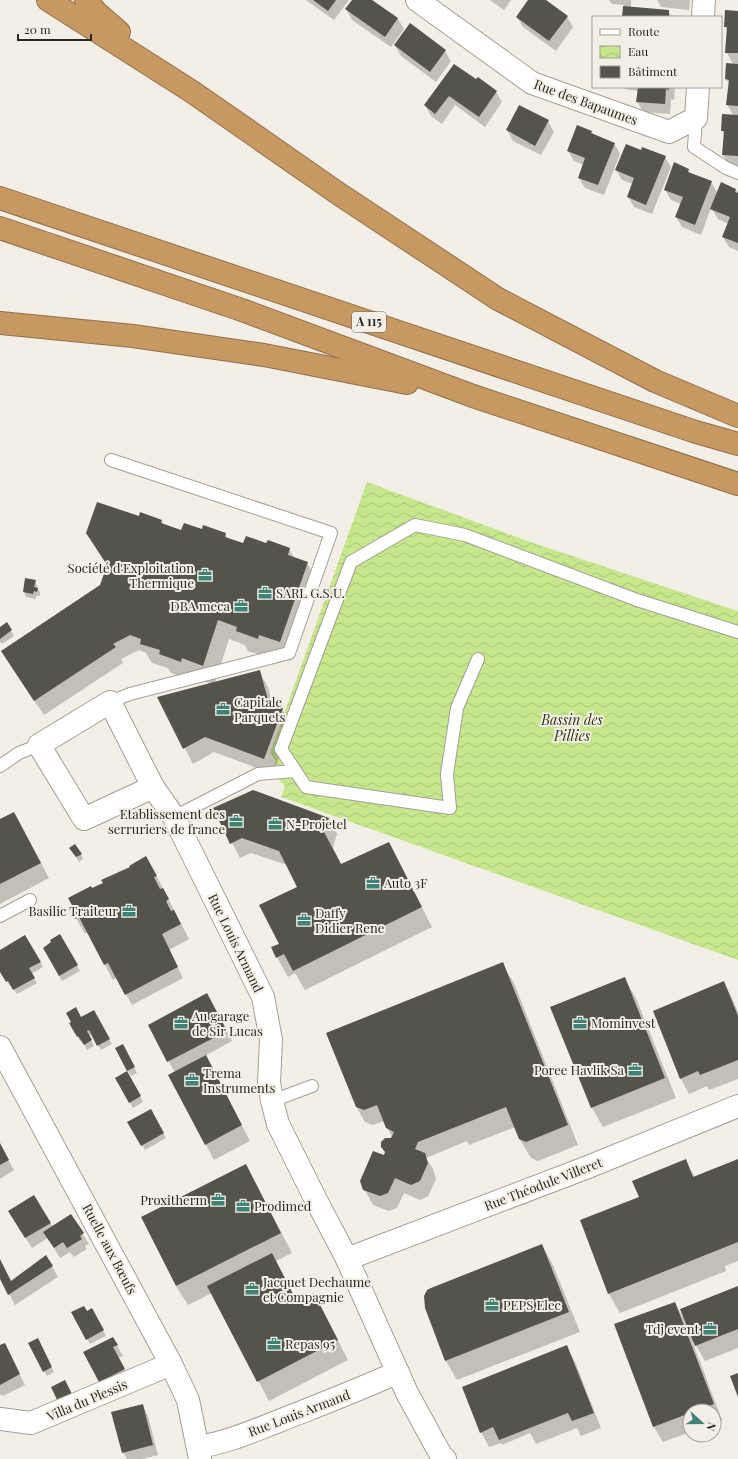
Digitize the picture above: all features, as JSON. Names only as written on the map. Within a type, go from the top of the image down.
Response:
[{"type":"highway","points":[[48,0],[191,91],[339,194],[498,299],[655,381],[738,416]]},
{"type":"highway","points":[[86,0],[96,12],[191,91]]},
{"type":"highway","name":"A 115","points":[[0,198],[696,432],[738,444]]},
{"type":"highway","name":"A 115","points":[[0,228],[242,310],[473,396],[738,484]]},
{"type":"highway","points":[[0,323],[133,336],[264,354],[473,396]]},
{"type":"street","name":"Rue des Bapaumes","points":[[417,0],[532,84],[669,132],[696,118]]},
{"type":"street","points":[[696,118],[698,88]]},
{"type":"street","points":[[110,702],[39,745],[84,819],[153,787]]},
{"type":"street","name":"Rue Louis Armand","points":[[110,702],[153,787],[174,817],[263,997],[272,1040],[269,1082],[278,1124],[347,1259],[407,1393],[423,1424],[442,1457],[445,1459]]},
{"type":"street","name":"Ruelle aux Bœufs","points":[[2,1056],[171,1364],[188,1400],[199,1453]]},
{"type":"street","name":"Rue Théodule Villeret","points":[[347,1259],[588,1167],[738,1106]]},
{"type":"street","name":"Villa du Plessis","points":[[0,1419],[32,1423],[171,1364]]},
{"type":"street","name":"Rue Louis Armand","points":[[199,1453],[208,1445],[242,1435],[347,1395],[398,1372]]},
{"type":"lane","points":[[696,118],[694,147],[738,174]]},
{"type":"lane","points":[[110,702],[130,694],[288,653],[331,533],[111,460]]},
{"type":"lane","points":[[478,659],[457,708],[447,774],[450,808],[306,786],[281,749],[351,562],[415,525],[465,535],[637,600],[738,632]]},
{"type":"lane","points":[[0,766],[19,753],[39,745]]},
{"type":"lane","points":[[174,817],[258,774],[295,771]]},
{"type":"lane","points":[[0,916],[30,900]]},
{"type":"lane","points":[[272,1101],[312,1086]]},
{"type":"water","name":"Bassin des Pillies","points":[[367,482],[533,543],[738,611],[738,960],[281,797],[285,786],[274,775],[275,760],[270,753]]},
{"type":"building","points":[[313,0],[336,0],[328,11]]},
{"type":"building","points":[[352,0],[372,0],[398,18],[385,37],[345,9]]},
{"type":"building","points":[[528,0],[546,0],[568,16],[549,41],[516,17]]},
{"type":"building","points":[[623,6],[669,10],[669,16],[622,16]]},
{"type":"building","points":[[725,10],[738,11],[738,53],[725,53],[727,27],[724,27]]},
{"type":"building","points":[[410,23],[446,50],[430,72],[394,45]]},
{"type":"building","points":[[726,63],[738,64],[738,106],[726,105],[729,80],[725,79]]},
{"type":"building","points":[[454,64],[476,79],[478,77],[497,91],[479,117],[449,96],[435,114],[424,105]]},
{"type":"building","points":[[638,88],[669,88],[669,90],[666,89],[665,104],[636,102]]},
{"type":"building","points":[[519,105],[549,120],[535,146],[506,130]]},
{"type":"building","points":[[722,114],[738,115],[738,156],[722,155],[724,131],[721,131]]},
{"type":"building","points":[[577,125],[592,131],[591,133],[615,143],[598,185],[578,178],[585,158],[567,151]]},
{"type":"building","points":[[626,144],[641,150],[642,147],[666,156],[646,205],[627,197],[634,178],[615,170]]},
{"type":"building","points":[[674,162],[689,169],[688,172],[712,181],[695,225],[675,217],[683,197],[664,190]]},
{"type":"building","points":[[721,182],[736,189],[735,192],[738,193],[738,243],[722,237],[730,217],[710,209]]},
{"type":"building","points":[[97,502],[139,516],[140,512],[162,520],[161,523],[181,530],[184,523],[202,529],[203,525],[226,533],[225,537],[243,543],[246,536],[266,543],[268,540],[290,548],[288,555],[308,562],[280,642],[259,635],[258,639],[236,631],[237,627],[218,620],[203,666],[182,658],[181,662],[159,654],[160,650],[140,644],[141,639],[130,635],[113,644],[116,647],[34,701],[1,651],[100,585],[107,565],[86,533]]},
{"type":"building","points":[[25,578],[36,580],[34,587],[38,588],[37,592],[34,591],[33,594],[23,592]]},
{"type":"building","points":[[7,622],[12,630],[0,639],[0,627]]},
{"type":"building","points":[[260,670],[269,704],[283,708],[264,759],[205,737],[183,749],[157,697]]},
{"type":"building","points":[[253,790],[329,818],[324,832],[341,864],[389,842],[422,907],[293,971],[284,954],[276,958],[271,947],[279,944],[259,905],[297,887],[279,851],[242,838],[230,844],[213,808]]},
{"type":"building","points":[[14,812],[41,863],[0,884],[0,819]]},
{"type":"building","points":[[75,844],[82,854],[76,857],[69,848]]},
{"type":"building","points":[[146,856],[157,876],[154,877],[160,889],[163,888],[169,899],[166,901],[171,911],[174,910],[181,924],[162,934],[178,967],[125,995],[108,963],[104,965],[79,917],[75,919],[70,911],[74,909],[68,898],[91,886],[92,888],[103,883],[101,880],[130,867],[129,866]]},
{"type":"building","points":[[60,934],[78,965],[59,976],[43,948],[51,942],[50,940]]},
{"type":"building","points":[[25,935],[41,962],[29,968],[35,978],[13,990],[8,981],[6,982],[0,972],[0,950]]},
{"type":"building","points":[[503,962],[568,1125],[526,1142],[519,1139],[506,1107],[418,1142],[415,1149],[425,1153],[428,1163],[420,1181],[411,1185],[395,1178],[388,1193],[380,1196],[363,1190],[360,1181],[373,1151],[384,1155],[385,1152],[381,1147],[381,1142],[385,1138],[391,1138],[394,1132],[386,1128],[377,1105],[364,1110],[356,1107],[326,1033]]},
{"type":"building","points":[[625,977],[665,1078],[591,1108],[550,1007]]},
{"type":"building","points":[[724,981],[738,1016],[738,1060],[700,1075],[698,1071],[680,1079],[653,1011]]},
{"type":"building","points":[[207,993],[227,1031],[167,1062],[148,1025]]},
{"type":"building","points":[[76,1007],[81,1017],[94,1010],[110,1039],[97,1046],[89,1030],[87,1031],[92,1040],[84,1045],[78,1036],[77,1037],[69,1023],[71,1022],[66,1013]]},
{"type":"building","points":[[123,1044],[135,1067],[127,1071],[115,1048]]},
{"type":"building","points":[[206,1055],[242,1125],[205,1145],[168,1075]]},
{"type":"building","points":[[127,1071],[141,1096],[129,1103],[115,1078]]},
{"type":"building","points":[[151,1109],[164,1133],[141,1146],[127,1122]]},
{"type":"building","points":[[0,1143],[9,1160],[0,1165]]},
{"type":"building","points":[[686,1159],[693,1177],[738,1159],[738,1242],[608,1294],[580,1220],[639,1197],[632,1181]]},
{"type":"building","points":[[246,1164],[281,1233],[176,1286],[141,1217]]},
{"type":"building","points":[[34,1195],[51,1223],[25,1238],[8,1211]]},
{"type":"building","points":[[71,1214],[84,1233],[80,1236],[82,1239],[67,1248],[63,1242],[54,1248],[43,1232]]},
{"type":"building","points":[[542,1244],[569,1312],[445,1361],[425,1308],[424,1296],[427,1290]]},
{"type":"building","points":[[272,1253],[297,1302],[314,1293],[338,1340],[257,1382],[207,1286]]},
{"type":"building","points":[[46,1255],[53,1266],[8,1295],[0,1279],[0,1259],[11,1281]]},
{"type":"building","points":[[738,1286],[738,1329],[695,1346],[680,1309]]},
{"type":"building","points":[[675,1302],[714,1403],[682,1403],[682,1416],[653,1427],[614,1324]]},
{"type":"building","points":[[84,1306],[87,1311],[92,1308],[104,1330],[86,1340],[71,1312]]},
{"type":"building","points":[[113,1337],[118,1345],[113,1347],[125,1369],[99,1382],[83,1352]]},
{"type":"building","points":[[38,1338],[52,1367],[43,1372],[28,1343]]},
{"type":"building","points":[[5,1343],[20,1374],[0,1385],[0,1345]]},
{"type":"building","points":[[567,1345],[594,1413],[572,1421],[568,1413],[499,1440],[493,1427],[480,1433],[462,1387]]},
{"type":"building","points":[[738,1373],[738,1397],[730,1376]]},
{"type":"building","points":[[65,1380],[73,1396],[59,1404],[51,1387]]},
{"type":"building","points":[[143,1404],[153,1445],[122,1453],[111,1412]]},
{"type":"place","name":"Société d'Exploitation Thermique","points":[[205,575]]},
{"type":"place","name":"SARL G.S.U.","points":[[265,593]]},
{"type":"place","name":"DBA meca","points":[[241,606]]},
{"type":"place","name":"Capitale Parquets","points":[[223,709]]},
{"type":"place","name":"Etablissement des serruriers de france","points":[[236,821]]},
{"type":"place","name":"N-Projetel","points":[[275,824]]},
{"type":"place","name":"Auto 3F","points":[[373,883]]},
{"type":"place","name":"Basilic Traiteur","points":[[129,911]]},
{"type":"place","name":"Daffy Didier Rene","points":[[304,920]]},
{"type":"place","name":"Au garage de Sir Lucas","points":[[181,1023]]},
{"type":"place","name":"Mominvest","points":[[580,1023]]},
{"type":"place","name":"Poree Havlik Sa","points":[[635,1070]]},
{"type":"place","name":"Trema Instruments","points":[[192,1080]]},
{"type":"place","name":"Proxitherm","points":[[218,1200]]},
{"type":"place","name":"Prodimed","points":[[243,1206]]},
{"type":"place","name":"Jacquet Dechaume et Compagnie","points":[[252,1289]]},
{"type":"place","name":"PEPS Elec","points":[[492,1305]]},
{"type":"place","name":"Tdj event","points":[[710,1329]]},
{"type":"place","name":"Repas 95","points":[[274,1344]]}]
